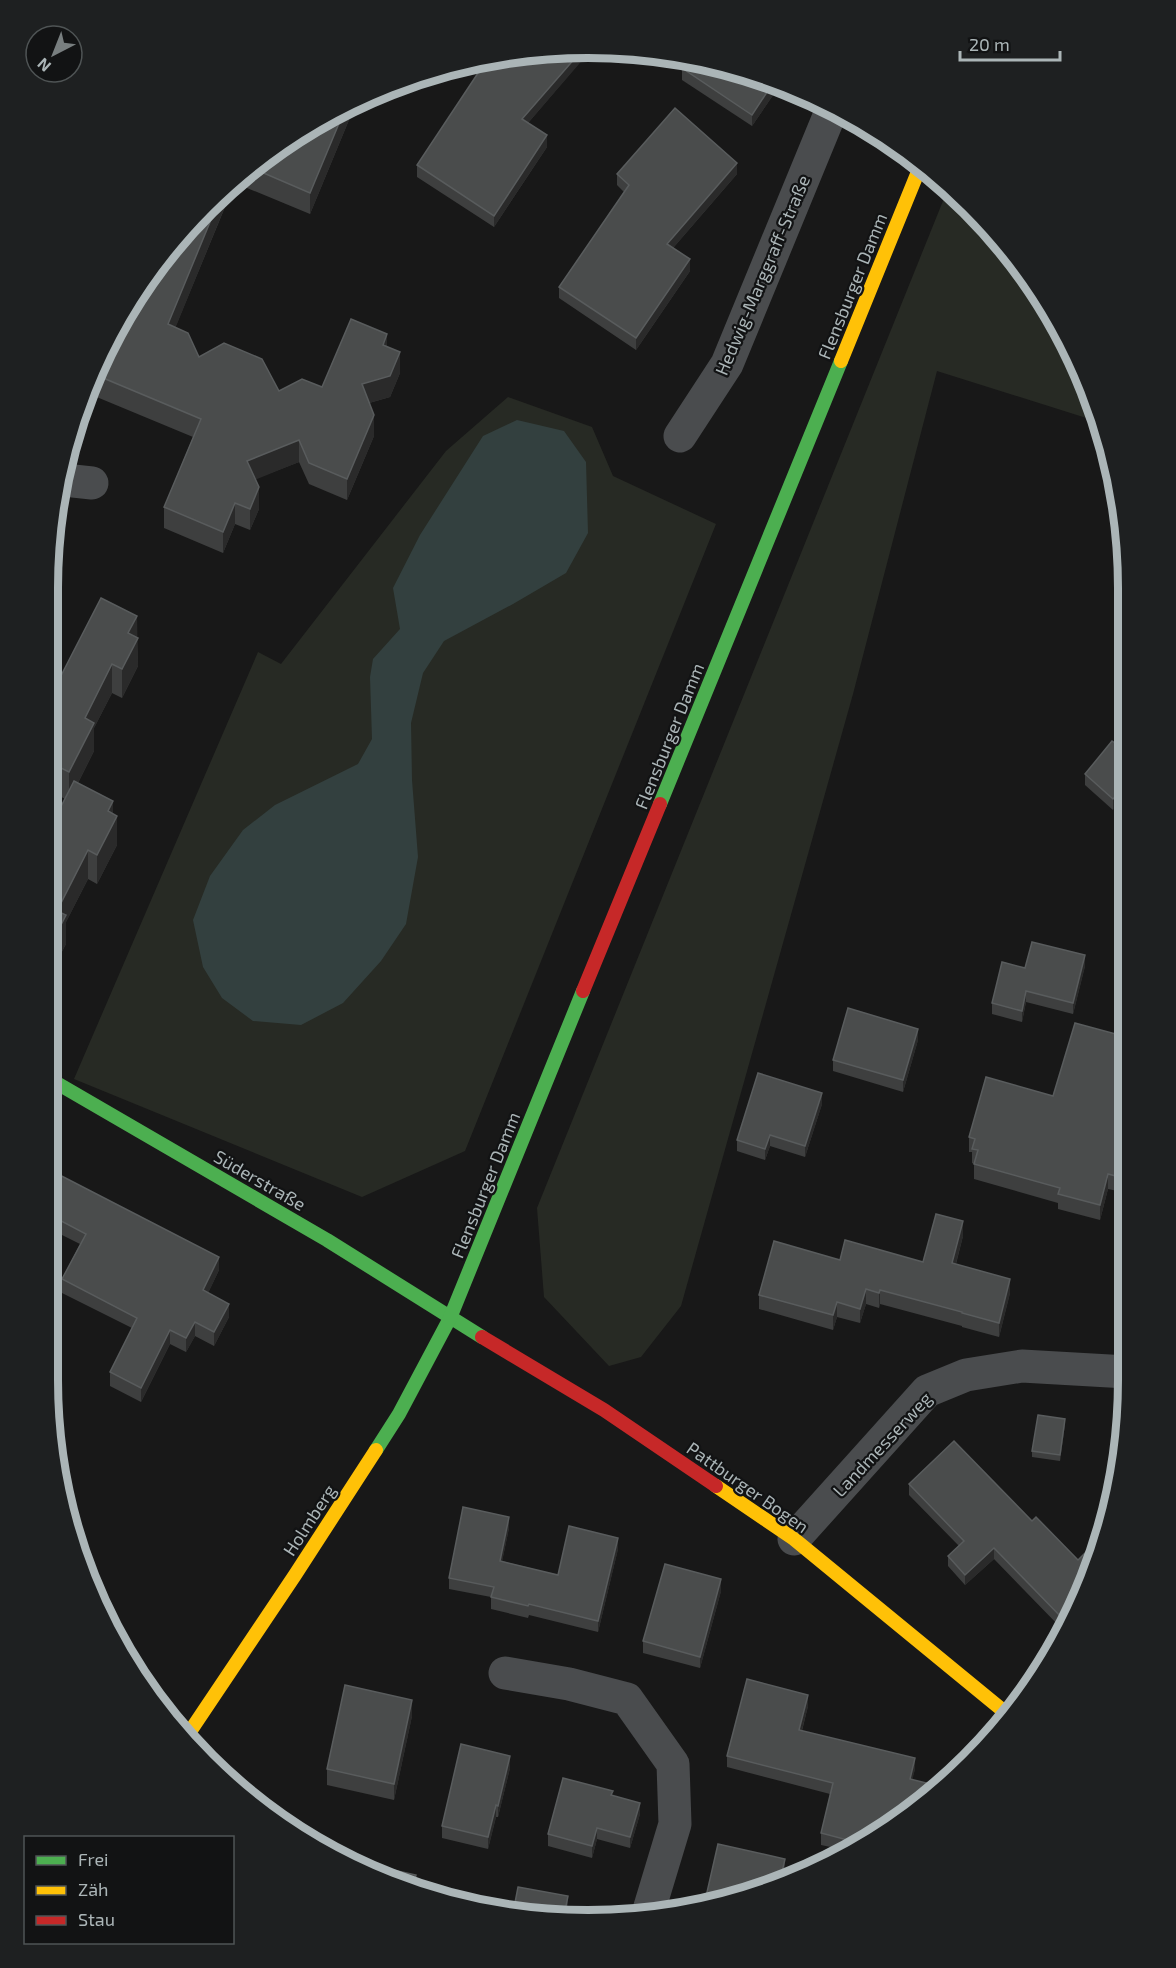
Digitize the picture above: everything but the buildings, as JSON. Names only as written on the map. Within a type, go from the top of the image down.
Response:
[{"type":"street","name":"Hedwig-Marggraff-Straße","points":[[680,436],[727,364],[829,117]]},
{"type":"street","name":"Flensburger Damm","points":[[450,1317],[917,174]]},
{"type":"street","name":"Süderstraße","points":[[58,1084],[327,1240],[450,1317]]},
{"type":"street","name":"Pattburger Bogen","points":[[450,1317],[604,1410],[794,1539],[1002,1710]]},
{"type":"street","name":"Holmberg","points":[[191,1730],[399,1414],[450,1317]]},
{"type":"street","name":"Landmesserweg","points":[[794,1539],[927,1391],[966,1375],[1022,1366],[1118,1371]]},
{"type":"street","points":[[505,1673],[569,1684],[627,1700],[673,1764],[675,1824],[650,1906]]},
{"type":"shaded area","points":[[945,197],[986,239],[1008,266],[1047,323],[1077,385],[1089,419],[937,371],[853,694],[681,1306],[641,1357],[609,1366],[544,1297],[537,1208]]},
{"type":"shaded area","points":[[508,397],[592,427],[613,476],[716,524],[465,1151],[362,1197],[74,1079],[258,652],[281,664],[446,451]]},
{"type":"shaded area","points":[[517,420],[564,431],[586,462],[588,533],[566,573],[444,641],[423,673],[411,723],[412,780],[418,857],[406,924],[381,961],[343,1003],[301,1025],[253,1021],[222,998],[203,967],[193,920],[210,876],[243,830],[275,805],[358,764],[372,739],[370,677],[373,659],[400,629],[393,588],[420,535],[483,436]]},
{"type":"traffic: fast","points":[[660,804],[841,361]]},
{"type":"traffic: fast","points":[[376,1450],[399,1414],[450,1318],[583,991]]},
{"type":"traffic: fast","points":[[58,1084],[327,1240],[482,1337]]},
{"type":"traffic: slow","points":[[841,361],[917,174]]},
{"type":"traffic: slow","points":[[191,1730],[376,1450]]},
{"type":"traffic: slow","points":[[716,1486],[794,1539],[1002,1710]]},
{"type":"traffic: jam","points":[[583,991],[660,804]]},
{"type":"traffic: jam","points":[[482,1337],[604,1410],[716,1486]]}]
